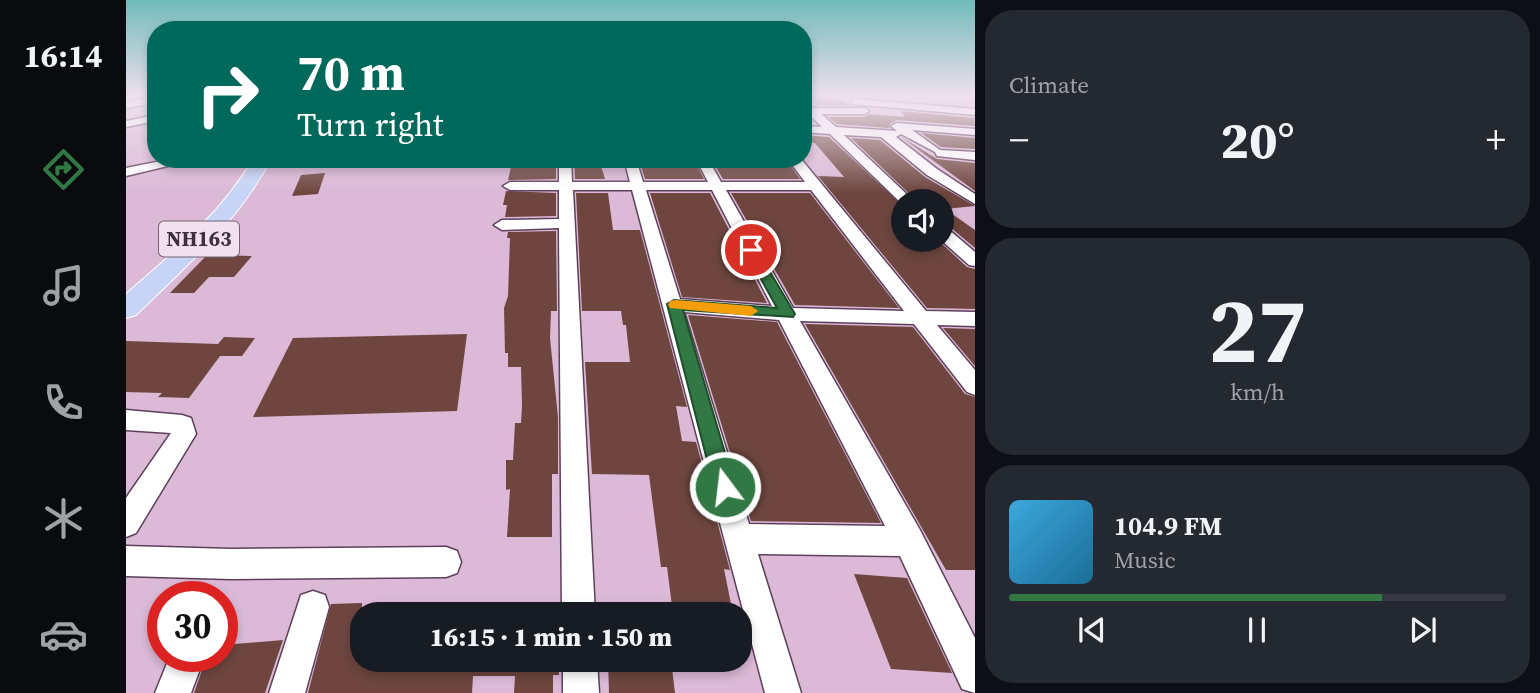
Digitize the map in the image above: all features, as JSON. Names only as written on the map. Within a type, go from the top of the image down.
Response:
[{"type":"highway","name":"NH163","points":[[127,300],[212,200],[234,168]]},
{"type":"highway","name":"NH163","points":[[127,300],[216,223],[253,178],[258,168]]},
{"type":"street","points":[[833,128],[894,189]]},
{"type":"street","points":[[901,128],[937,151],[975,156]]},
{"type":"street","points":[[927,128],[975,132]]},
{"type":"street","points":[[812,130],[898,134]]},
{"type":"street","points":[[884,133],[932,172],[975,200]]},
{"type":"street","points":[[126,172],[147,168]]},
{"type":"street","points":[[565,168],[579,602]]},
{"type":"street","points":[[632,168],[674,304],[783,693]]},
{"type":"street","points":[[706,168],[909,541],[975,676]]},
{"type":"street","points":[[801,168],[975,386]]},
{"type":"street","points":[[510,186],[636,184],[815,187]]},
{"type":"street","points":[[502,225],[565,223]]},
{"type":"street","points":[[954,243],[975,261]]},
{"type":"street","points":[[674,304],[787,314],[975,319]]},
{"type":"street","points":[[126,420],[182,425],[184,434],[126,523]]},
{"type":"street","points":[[740,539],[909,541]]},
{"type":"street","points":[[126,561],[232,564],[446,562]]},
{"type":"street","points":[[287,693],[313,607]]},
{"type":"street","points":[[173,693],[182,672]]},
{"type":"street","points":[[580,672],[581,693]]},
{"type":"building","points":[[921,133],[975,138],[975,149],[941,147]]},
{"type":"building","points":[[812,136],[829,137],[891,195],[891,252],[951,252],[967,267],[975,269],[975,309],[927,308],[818,176],[844,177],[812,143]]},
{"type":"building","points":[[901,137],[937,159],[975,163],[975,191]]},
{"type":"building","points":[[851,138],[880,140],[925,177],[946,189],[904,189]]},
{"type":"building","points":[[511,168],[556,168],[556,179],[508,180]]},
{"type":"building","points":[[574,168],[602,168],[605,179],[575,179]]},
{"type":"building","points":[[642,168],[698,168],[704,179],[645,179]]},
{"type":"building","points":[[716,168],[792,168],[800,179],[723,179]]},
{"type":"building","points":[[325,173],[318,194],[292,196],[301,175]]},
{"type":"building","points":[[506,191],[556,193],[556,216],[505,217],[507,205],[503,205]]},
{"type":"building","points":[[576,193],[608,193],[613,230],[640,230],[687,407],[676,406],[682,441],[696,442],[730,570],[724,569],[731,602],[671,602],[667,567],[661,567],[649,475],[592,474],[585,362],[630,362],[626,325],[623,325],[621,311],[582,311]]},
{"type":"building","points":[[650,193],[710,193],[767,303],[682,297]]},
{"type":"building","points":[[731,193],[810,193],[899,308],[795,305]]},
{"type":"building","points":[[954,194],[975,206],[954,208]]},
{"type":"building","points":[[954,215],[975,230],[975,248],[954,230]]},
{"type":"building","points":[[556,231],[557,311],[551,311],[550,338],[558,417],[558,474],[552,474],[552,537],[507,537],[510,489],[506,490],[506,460],[513,460],[515,423],[521,423],[522,406],[521,367],[508,367],[508,353],[505,353],[504,308],[508,296],[510,238],[507,238],[508,232]]},
{"type":"building","points":[[207,255],[252,256],[234,277],[209,277],[194,293],[170,293]]},
{"type":"building","points":[[688,315],[777,322],[881,523],[751,521]]},
{"type":"building","points":[[805,324],[913,327],[965,394],[975,397],[975,570],[946,570]]},
{"type":"building","points":[[943,328],[975,329],[975,366]]},
{"type":"building","points":[[467,334],[457,411],[253,417],[293,338]]},
{"type":"building","points":[[224,337],[255,338],[242,356],[220,356],[189,398],[158,397],[162,393],[126,392],[126,341],[218,344]]},
{"type":"building","points":[[854,574],[907,578],[952,673],[891,669]]},
{"type":"building","points":[[350,603],[350,672],[559,672],[559,675],[553,675],[553,693],[514,693],[515,676],[473,676],[472,693],[308,693],[331,604]]},
{"type":"building","points":[[283,640],[265,693],[194,693],[201,672],[238,672],[238,644]]},
{"type":"building","points":[[608,672],[672,672],[675,693],[609,693]]},
{"type":"slow traffic","points":[[676,305],[751,311]]},
{"type":"route","points":[[725,487],[674,304],[787,314],[751,250]]}]
